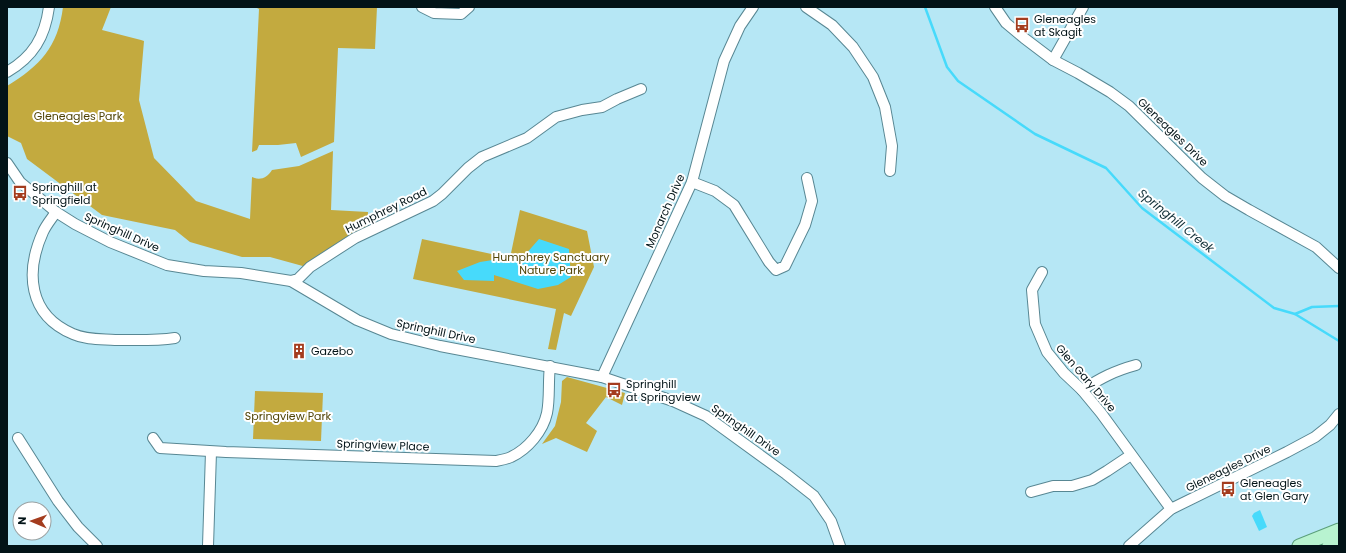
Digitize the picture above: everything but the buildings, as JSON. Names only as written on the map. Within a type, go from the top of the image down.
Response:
[{"type":"main road","points":[[1299,546],[1339,530]]},
{"type":"main road","points":[[1329,546],[1339,542]]},
{"type":"street","points":[[7,72],[31,53],[43,33],[49,7]]},
{"type":"street","points":[[422,7],[434,13],[461,14],[469,7]]},
{"type":"street","name":"Monarch Drive","points":[[602,377],[692,182],[724,61],[740,26],[753,7]]},
{"type":"street","points":[[806,7],[832,26],[853,47],[873,77],[885,107],[892,146],[890,171]]},
{"type":"street","name":"Gleneagles Drive","points":[[995,7],[1006,23],[1053,60],[1110,92],[1130,106],[1202,178],[1225,196],[1316,247],[1339,268]]},
{"type":"street","points":[[1053,60],[1083,7]]},
{"type":"street","name":"Humphrey Road","points":[[291,281],[298,279],[310,267],[355,238],[433,201],[482,157],[527,138],[556,117],[582,110],[602,107],[641,89]]},
{"type":"street","name":"Springhill Drive","points":[[7,163],[20,182],[56,212],[75,224],[110,242],[167,265],[204,271],[241,273],[291,281],[356,320],[391,334],[440,346],[602,377],[673,401],[706,416],[814,496],[831,521],[840,546]]},
{"type":"street","points":[[692,182],[715,191],[734,205],[769,262],[776,270],[785,266],[805,225],[812,201],[807,178]]},
{"type":"street","points":[[56,212],[43,231],[34,258],[32,283],[41,309],[56,325],[74,335],[92,339],[157,341],[176,338]]},
{"type":"street","name":"Glen Gary Drive","points":[[1042,272],[1032,290],[1035,324],[1047,352],[1101,413],[1171,509]]},
{"type":"street","points":[[1082,390],[1118,369],[1136,365]]},
{"type":"street","name":"Springview Place","points":[[153,438],[160,448],[211,452],[496,461],[510,458],[522,451],[533,440],[544,423],[547,412],[550,366]]},
{"type":"street","name":"Gleneagles Drive","points":[[1129,546],[1171,509],[1315,437],[1330,425],[1339,414]]},
{"type":"street","points":[[18,438],[58,502],[78,527],[97,546]]},
{"type":"street","points":[[208,546],[211,452]]},
{"type":"street","points":[[1031,492],[1052,486],[1072,486],[1092,480],[1131,455]]},
{"type":"green space","name":"Gleneagles Park","points":[[63,7],[111,7],[102,30],[144,41],[139,100],[154,158],[196,201],[250,219],[252,177],[258,179],[263,178],[272,170],[299,166],[333,151],[331,210],[368,212],[367,233],[310,268],[270,257],[242,257],[190,242],[175,230],[102,215],[27,159],[21,143],[7,136],[7,86],[29,71],[46,54],[57,33]]},
{"type":"green space","points":[[255,7],[377,7],[375,49],[338,48],[334,142],[301,157],[296,143],[259,145],[257,150],[252,152],[259,9]]},
{"type":"green space","name":"Humphrey Sanctuary Nature Park","points":[[520,210],[587,231],[594,267],[571,316],[564,313],[556,350],[548,349],[556,309],[413,279],[422,239],[510,258]]},
{"type":"green space","points":[[567,377],[625,393],[622,405],[606,397],[586,423],[597,431],[587,452],[556,438],[542,444],[555,426],[561,402],[562,381]]},
{"type":"green space","name":"Springview Park","points":[[255,391],[323,393],[321,441],[253,439]]},
{"type":"water","points":[[539,239],[569,249],[571,277],[558,285],[538,289],[494,275],[494,281],[464,280],[457,271],[480,262],[525,255]]},
{"type":"water","points":[[1260,510],[1267,527],[1259,531],[1252,516]]},
{"type":"waterway","name":"Springhill Creek","points":[[925,7],[947,67],[958,81],[1035,134],[1106,168],[1142,208],[1274,308],[1295,314],[1312,307],[1339,306]]},
{"type":"waterway","points":[[1295,314],[1339,341]]},
{"type":"place","name":"Gleneagles at Skagit","points":[[1022,25]]},
{"type":"place","name":"Springhill at Springfield","points":[[20,193]]},
{"type":"place","name":"Gazebo","points":[[299,351]]},
{"type":"place","name":"Springhill at Springview","points":[[614,390]]},
{"type":"place","name":"Gleneagles at Glen Gary","points":[[1228,489]]}]
